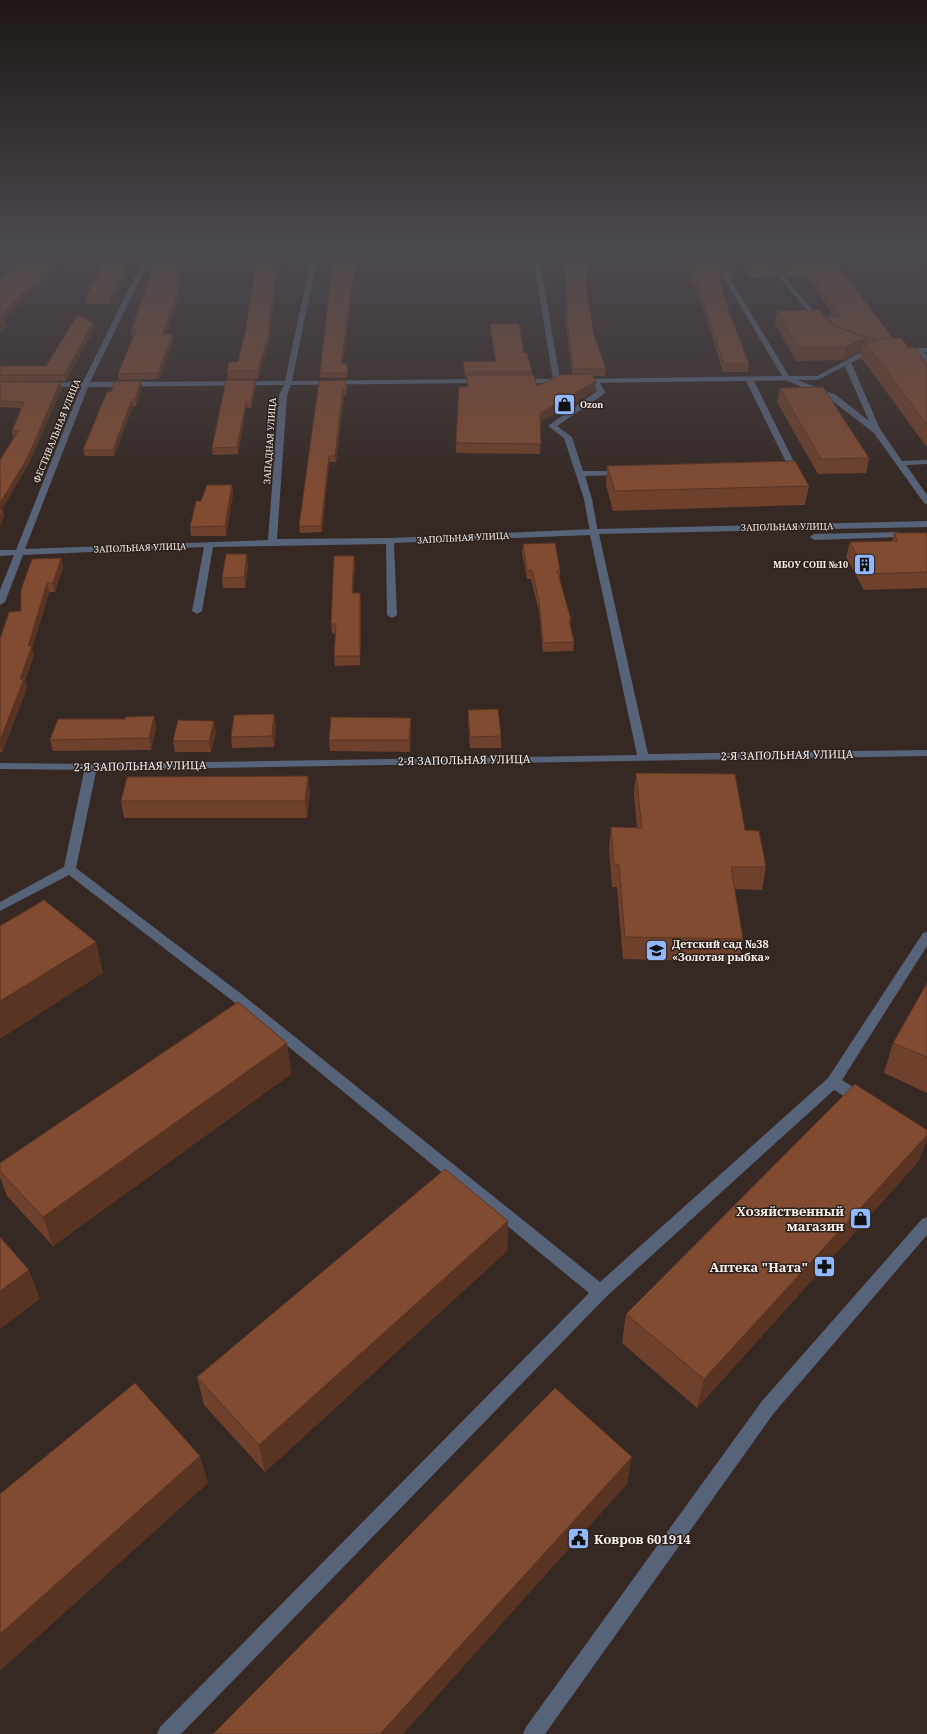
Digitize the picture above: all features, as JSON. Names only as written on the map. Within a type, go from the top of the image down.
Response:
[{"type":"street","name":"ФЕСТИВАЛЬНАЯ УЛИЦА","points":[[0,602],[85,385],[111,331]]},
{"type":"street","name":"ЗАПАДНАЯ УЛИЦА","points":[[272,542],[283,395],[288,383],[299,331]]},
{"type":"street","points":[[549,331],[557,381]]},
{"type":"street","points":[[758,331],[787,379],[833,397],[877,431]]},
{"type":"street","points":[[860,347],[886,351]]},
{"type":"street","points":[[510,381],[818,378],[860,355],[886,351],[923,350],[927,360]]},
{"type":"street","points":[[847,362],[877,431],[927,501]]},
{"type":"street","points":[[749,379],[794,470],[779,470]]},
{"type":"street","points":[[39,385],[494,381]]},
{"type":"street","points":[[595,381],[601,392],[552,426],[568,437],[588,499],[643,757]]},
{"type":"street","points":[[900,463],[927,462]]},
{"type":"street","points":[[580,474],[628,473]]},
{"type":"street","name":"ЗАПОЛЬНАЯ УЛИЦА","points":[[0,553],[209,546],[272,542],[390,541],[594,532],[927,524]]},
{"type":"street","points":[[814,538],[898,535],[891,525]]},
{"type":"street","points":[[390,541],[392,615]]},
{"type":"street","points":[[197,611],[209,546]]},
{"type":"street","name":"2-Я ЗАПОЛЬНАЯ УЛИЦА","points":[[0,766],[92,767],[927,753]]},
{"type":"street","points":[[0,907],[70,869],[92,767]]},
{"type":"street","points":[[70,869],[245,1004],[600,1292]]},
{"type":"street","points":[[167,1734],[600,1292],[833,1082],[927,936]]},
{"type":"street","points":[[833,1082],[873,1106]]},
{"type":"street","points":[[533,1734],[768,1408],[927,1224]]},
{"type":"building","points":[[68,331],[89,331],[64,375],[0,375],[1,366],[46,366]]},
{"type":"building","points":[[136,331],[163,331],[162,335],[173,334],[158,373],[118,374]]},
{"type":"building","points":[[245,331],[269,331],[258,371],[227,371],[229,362],[238,362]]},
{"type":"building","points":[[325,331],[346,331],[341,364],[347,364],[347,373],[320,373]]},
{"type":"building","points":[[491,331],[520,331],[524,353],[527,353],[532,372],[465,372],[463,362],[496,361]]},
{"type":"building","points":[[568,331],[593,331],[606,369],[573,369]]},
{"type":"building","points":[[713,331],[736,331],[749,364],[724,364]]},
{"type":"building","points":[[789,331],[848,331],[860,336],[868,337],[846,347],[798,347]]},
{"type":"building","points":[[849,331],[888,331],[893,338],[879,340]]},
{"type":"building","points":[[885,338],[901,338],[909,348],[915,348],[927,364],[927,425],[867,344],[863,344]]},
{"type":"building","points":[[591,374],[596,381],[540,413],[541,444],[456,443],[459,387],[468,387],[466,375],[534,375],[537,386],[559,375]]},
{"type":"building","points":[[226,380],[255,380],[251,402],[246,402],[237,447],[212,448]]},
{"type":"building","points":[[346,380],[346,390],[343,390],[335,456],[329,456],[321,526],[299,526],[319,381]]},
{"type":"building","points":[[115,381],[141,381],[135,399],[132,399],[113,450],[83,450],[107,392],[111,392]]},
{"type":"building","points":[[0,382],[60,382],[28,457],[0,503],[0,460],[19,430],[12,431],[24,402],[0,401]]},
{"type":"building","points":[[823,387],[869,458],[821,459],[780,388]]},
{"type":"building","points":[[795,461],[809,486],[615,491],[607,466]]},
{"type":"building","points":[[207,485],[232,485],[225,526],[190,527],[196,501],[201,501]]},
{"type":"building","points":[[894,533],[927,533],[927,572],[867,574],[850,542],[898,541]]},
{"type":"building","points":[[555,543],[560,570],[557,570],[571,620],[569,620],[574,642],[543,643],[539,602],[532,570],[527,571],[523,544]]},
{"type":"building","points":[[226,554],[247,554],[244,577],[222,578]]},
{"type":"building","points":[[334,556],[354,556],[352,593],[360,593],[360,656],[334,656],[336,624],[331,624]]},
{"type":"building","points":[[61,558],[53,583],[47,583],[28,646],[32,646],[20,679],[24,679],[0,740],[0,639],[9,612],[21,611],[21,590],[32,559]]},
{"type":"building","points":[[498,709],[501,736],[470,737],[468,710]]},
{"type":"building","points":[[274,714],[272,736],[231,737],[234,715]]},
{"type":"building","points":[[154,716],[149,738],[50,740],[58,719],[125,719],[126,717]]},
{"type":"building","points":[[331,717],[411,718],[409,740],[329,740]]},
{"type":"building","points":[[178,720],[214,721],[209,741],[173,741]]},
{"type":"building","points":[[636,773],[735,774],[745,830],[759,831],[766,867],[731,867],[743,939],[625,937],[619,865],[614,864],[611,827],[642,828]]},
{"type":"building","points":[[308,776],[305,801],[121,801],[127,777]]},
{"type":"building","points":[[44,900],[96,942],[0,1001],[0,926]]},
{"type":"building","points":[[927,983],[927,1057],[893,1043]]},
{"type":"building","points":[[238,1002],[287,1043],[43,1217],[0,1171],[0,1163]]},
{"type":"building","points":[[855,1084],[927,1130],[927,1135],[704,1379],[626,1314]]},
{"type":"building","points":[[445,1169],[508,1221],[259,1445],[197,1377]]},
{"type":"building","points":[[0,1237],[29,1270],[0,1291]]},
{"type":"building","points":[[135,1383],[200,1456],[0,1634],[0,1494]]},
{"type":"building","points":[[555,1388],[632,1457],[380,1734],[213,1734]]},
{"type":"place","name":"Ozon","points":[[564,405]]},
{"type":"place","name":"МБОУ СОШ №10","points":[[864,565]]},
{"type":"place","name":"Детский сад №38 «Золотая рыбка»","points":[[657,950]]},
{"type":"place","name":"Хозяйственный магазин","points":[[860,1218]]},
{"type":"place","name":"Аптека \"Ната\"","points":[[824,1267]]},
{"type":"place","name":"Ковров 601914","points":[[578,1539]]}]
